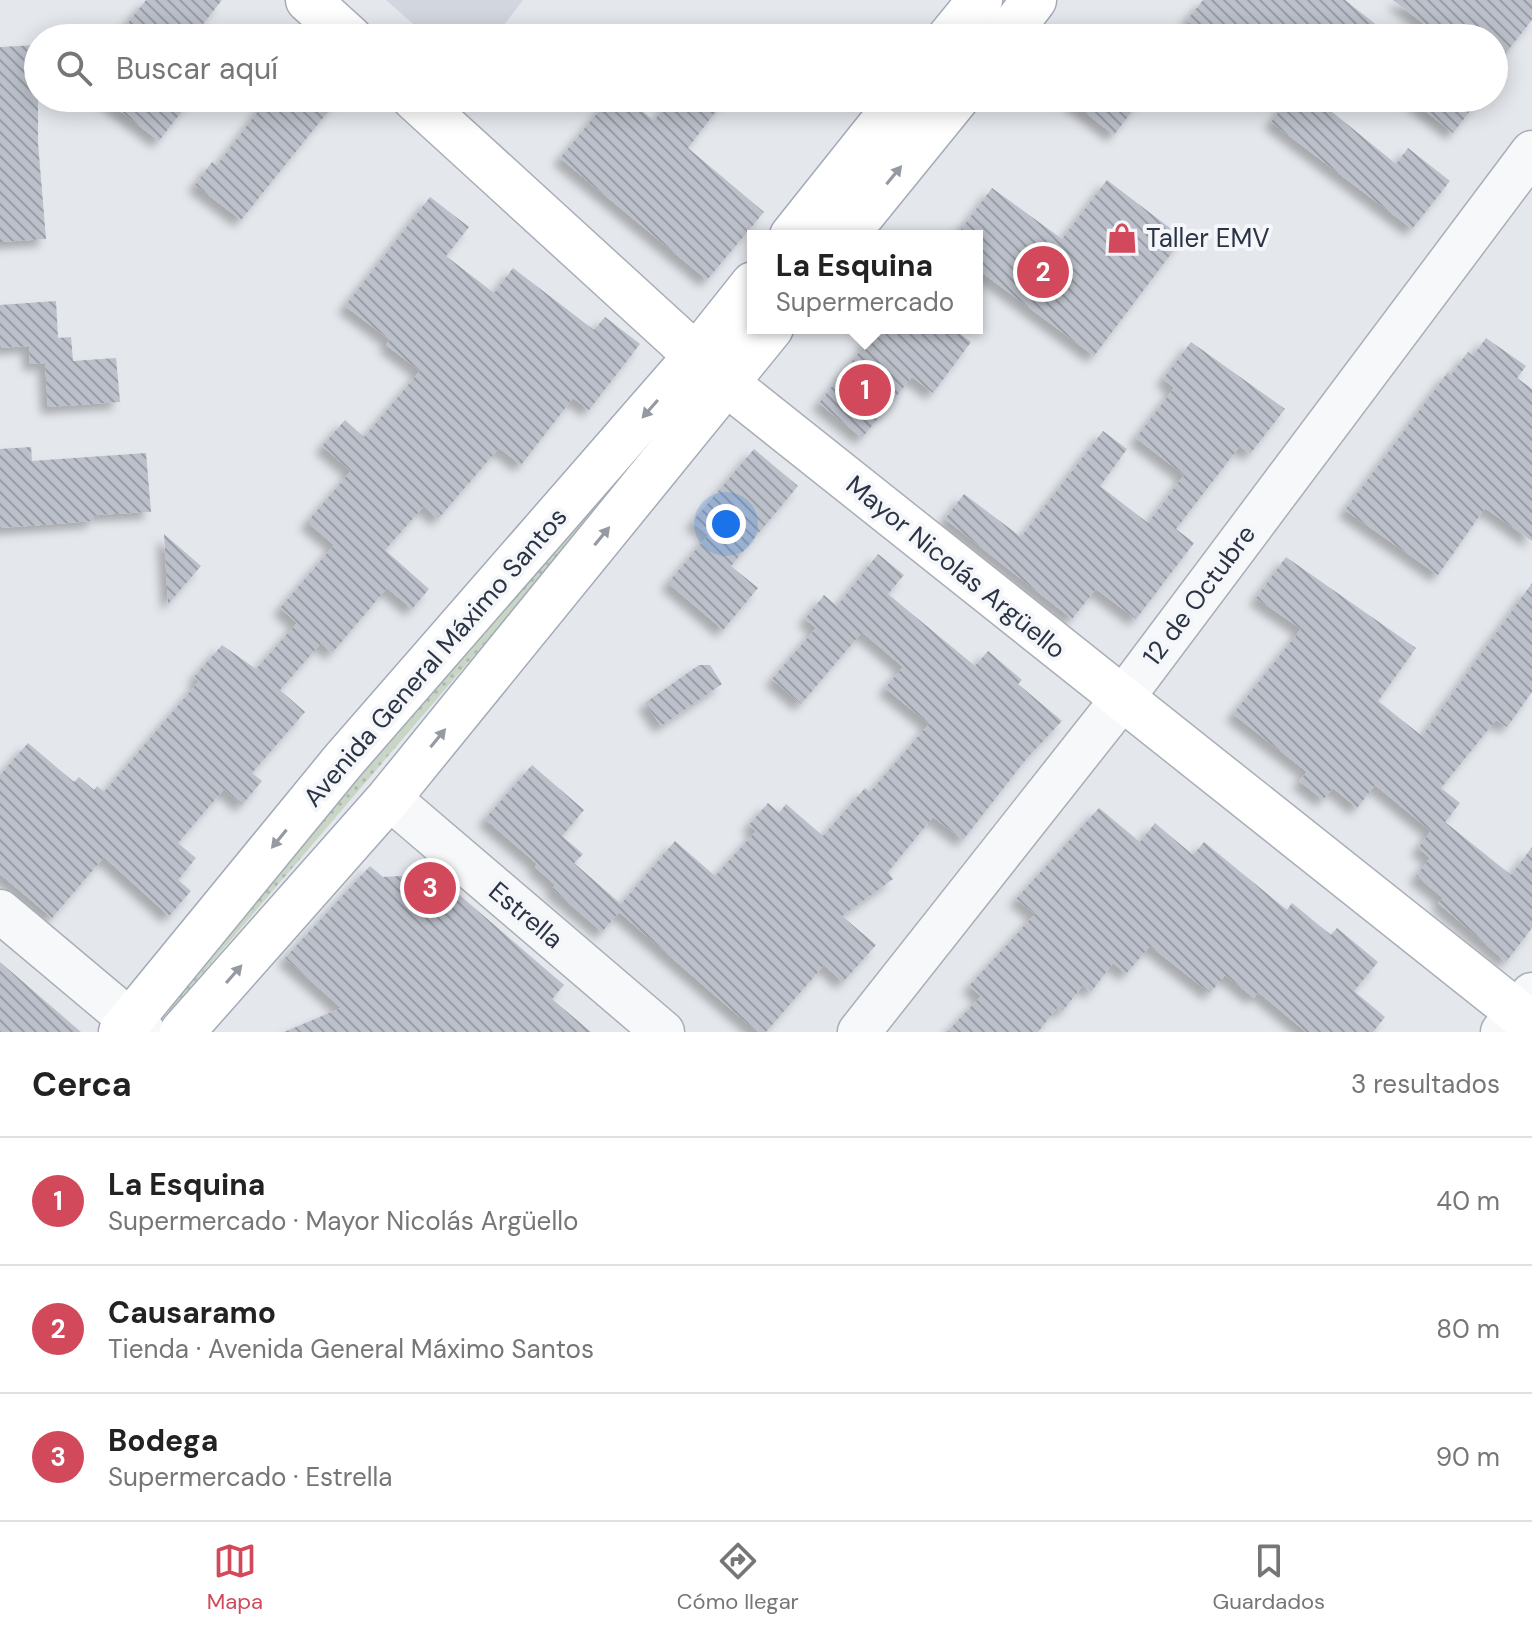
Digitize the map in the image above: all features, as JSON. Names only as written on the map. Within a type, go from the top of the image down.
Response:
[{"type":"main road","points":[[308,0],[335,24]]},
{"type":"main road","points":[[960,24],[980,0]]},
{"type":"main road","points":[[1016,24],[1034,0]]},
{"type":"main road","name":"Mayor Nicolás Argüello","points":[[429,112],[710,370],[1521,1016]]},
{"type":"main road","points":[[797,230],[891,112]]},
{"type":"main road","points":[[850,230],[946,112]]},
{"type":"main road","name":"Avenida General Máximo Santos","points":[[182,1032],[389,798],[710,370],[747,296]]},
{"type":"main road","name":"Avenida General Máximo Santos","points":[[132,1028],[343,761],[710,370],[762,334]]},
{"type":"street","name":"12 de Octubre","points":[[859,1032],[1122,699],[1532,152]]},
{"type":"street","name":"Estrella","points":[[389,798],[663,1032]]},
{"type":"street","points":[[0,911],[132,1028]]},
{"type":"shaded area","points":[[386,0],[523,0],[505,24],[413,24]]},
{"type":"green space","points":[[676,403],[684,410],[170,1011],[165,1012],[162,1005]]},
{"type":"building","points":[[146,0],[222,0],[203,24],[127,24]]},
{"type":"building","points":[[1203,0],[1345,0],[1375,24],[1192,24],[1187,20]]},
{"type":"building","points":[[1393,0],[1532,0],[1532,20],[1508,50],[1508,24],[1424,24]]},
{"type":"building","points":[[24,46],[24,112],[38,112],[46,239],[0,242],[0,47]]},
{"type":"building","points":[[121,112],[181,112],[159,141]]},
{"type":"building","points":[[257,112],[328,112],[241,220],[195,185],[212,162],[217,165]]},
{"type":"building","points":[[598,112],[643,112],[654,121],[661,112],[715,112],[688,148],[764,212],[707,280],[560,158]]},
{"type":"building","points":[[1084,112],[1131,112],[1114,135]]},
{"type":"building","points":[[1278,112],[1332,112],[1396,164],[1408,148],[1450,181],[1412,229],[1271,122]]},
{"type":"building","points":[[1427,112],[1469,112],[1453,133]]},
{"type":"building","points":[[1107,180],[1183,238],[1094,356],[983,273],[983,230],[960,230],[992,188],[1062,239]]},
{"type":"building","points":[[430,197],[469,227],[446,256],[494,293],[513,268],[594,330],[605,317],[640,344],[589,410],[573,398],[521,465],[499,448],[438,519],[424,506],[385,550],[429,589],[412,609],[387,588],[332,653],[321,643],[280,690],[305,712],[252,773],[262,781],[242,805],[224,789],[178,843],[196,858],[178,880],[191,891],[169,916],[104,857],[52,918],[0,874],[0,775],[28,743],[74,782],[79,777],[94,790],[97,786],[104,792],[199,681],[194,677],[222,645],[256,669],[297,623],[280,608],[334,545],[307,522],[351,471],[322,446],[345,420],[364,437],[420,371],[386,345],[390,340],[345,306]]},
{"type":"building","points":[[56,301],[58,338],[71,337],[73,361],[116,358],[120,402],[48,407],[45,363],[30,364],[29,346],[0,348],[0,305]]},
{"type":"building","points":[[873,334],[960,334],[971,342],[933,393],[912,377],[862,438],[819,403]]},
{"type":"building","points":[[1486,338],[1526,366],[1517,378],[1532,389],[1532,541],[1485,508],[1438,575],[1345,510],[1448,372],[1451,375],[1468,352],[1473,356]]},
{"type":"building","points":[[1191,342],[1285,409],[1250,454],[1240,446],[1176,529],[1194,543],[1136,619],[1096,589],[1072,619],[945,519],[964,494],[1021,537],[1103,431],[1127,449],[1100,486],[1148,523],[1184,475],[1136,438],[1174,388],[1163,379]]},
{"type":"building","points":[[31,447],[32,461],[146,453],[151,512],[94,515],[94,521],[0,528],[0,449]]},
{"type":"building","points":[[754,449],[798,486],[731,566],[758,588],[723,630],[668,583],[708,535],[692,522]]},
{"type":"building","points":[[164,534],[201,566],[168,604]]},
{"type":"building","points":[[878,554],[904,575],[888,594],[975,666],[988,651],[1022,680],[1018,684],[1062,721],[1027,758],[963,840],[933,817],[888,872],[893,879],[842,916],[876,945],[843,982],[824,965],[766,1032],[757,1032],[619,912],[602,932],[552,889],[555,885],[535,867],[537,864],[485,819],[532,765],[584,810],[562,836],[583,854],[574,863],[621,904],[675,841],[715,876],[756,831],[749,825],[768,803],[779,813],[786,804],[823,836],[865,788],[870,792],[929,724],[885,688],[903,667],[862,632],[801,704],[772,679],[816,628],[805,619],[824,595],[837,606]]},
{"type":"building","points":[[1286,557],[1416,648],[1378,701],[1422,736],[1532,583],[1532,692],[1507,727],[1496,720],[1441,788],[1460,803],[1445,822],[1511,875],[1532,847],[1532,928],[1506,962],[1438,903],[1443,898],[1416,876],[1430,858],[1418,848],[1431,831],[1375,785],[1357,808],[1333,788],[1323,800],[1299,781],[1307,772],[1233,714],[1301,629],[1256,598]]},
{"type":"building","points":[[699,665],[710,665],[722,684],[661,726],[645,703]]},
{"type":"building","points":[[1099,808],[1140,842],[1155,823],[1193,855],[1204,842],[1287,910],[1292,903],[1331,935],[1337,928],[1378,962],[1354,991],[1385,1017],[1373,1032],[1306,1032],[1258,992],[1254,998],[1225,975],[1210,993],[1150,946],[1126,974],[1113,963],[1091,992],[1083,985],[1062,1012],[1057,1008],[1038,1032],[947,1032],[981,996],[969,986],[1035,914],[1016,899]]},
{"type":"building","points":[[370,866],[383,877],[435,874],[564,985],[552,999],[591,1032],[284,1032],[341,1008],[285,958]]},
{"type":"building","points":[[0,962],[81,1032],[0,1032]]},
{"type":"place","name":"Taller EMV","points":[[1122,238]]},
{"type":"place","name":"Causaramo","points":[[1043,272]]},
{"type":"place","name":"La Esquina","points":[[865,390]]},
{"type":"place","name":"Bodega","points":[[430,888]]}]
